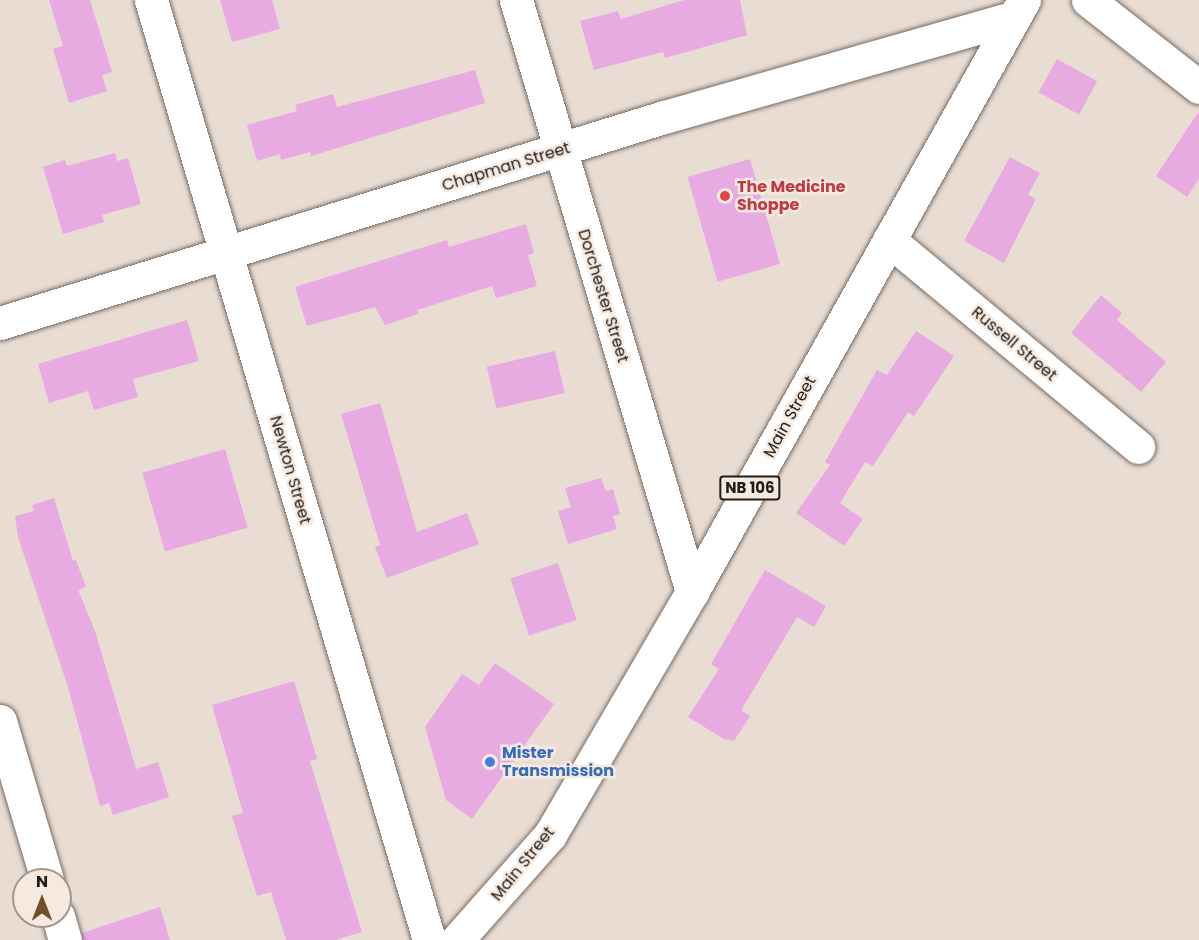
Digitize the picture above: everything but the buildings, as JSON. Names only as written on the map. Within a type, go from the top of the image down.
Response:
[{"type":"street","name":"Newton Street","points":[[152,0],[429,940]]},
{"type":"street","name":"Dorchester Street","points":[[516,0],[692,592]]},
{"type":"street","points":[[1088,0],[1199,87]]},
{"type":"street","name":"Chapman Street","points":[[0,323],[1019,8]]},
{"type":"street","name":"Main Street","points":[[457,940],[550,835],[692,592],[1019,8]]},
{"type":"street","name":"Russell Street","points":[[889,240],[1138,447]]},
{"type":"street","points":[[0,722],[43,868]]},
{"type":"place","name":"The Medicine Shoppe","points":[[725,196]]},
{"type":"place","name":"Mister Transmission","points":[[490,762]]}]
